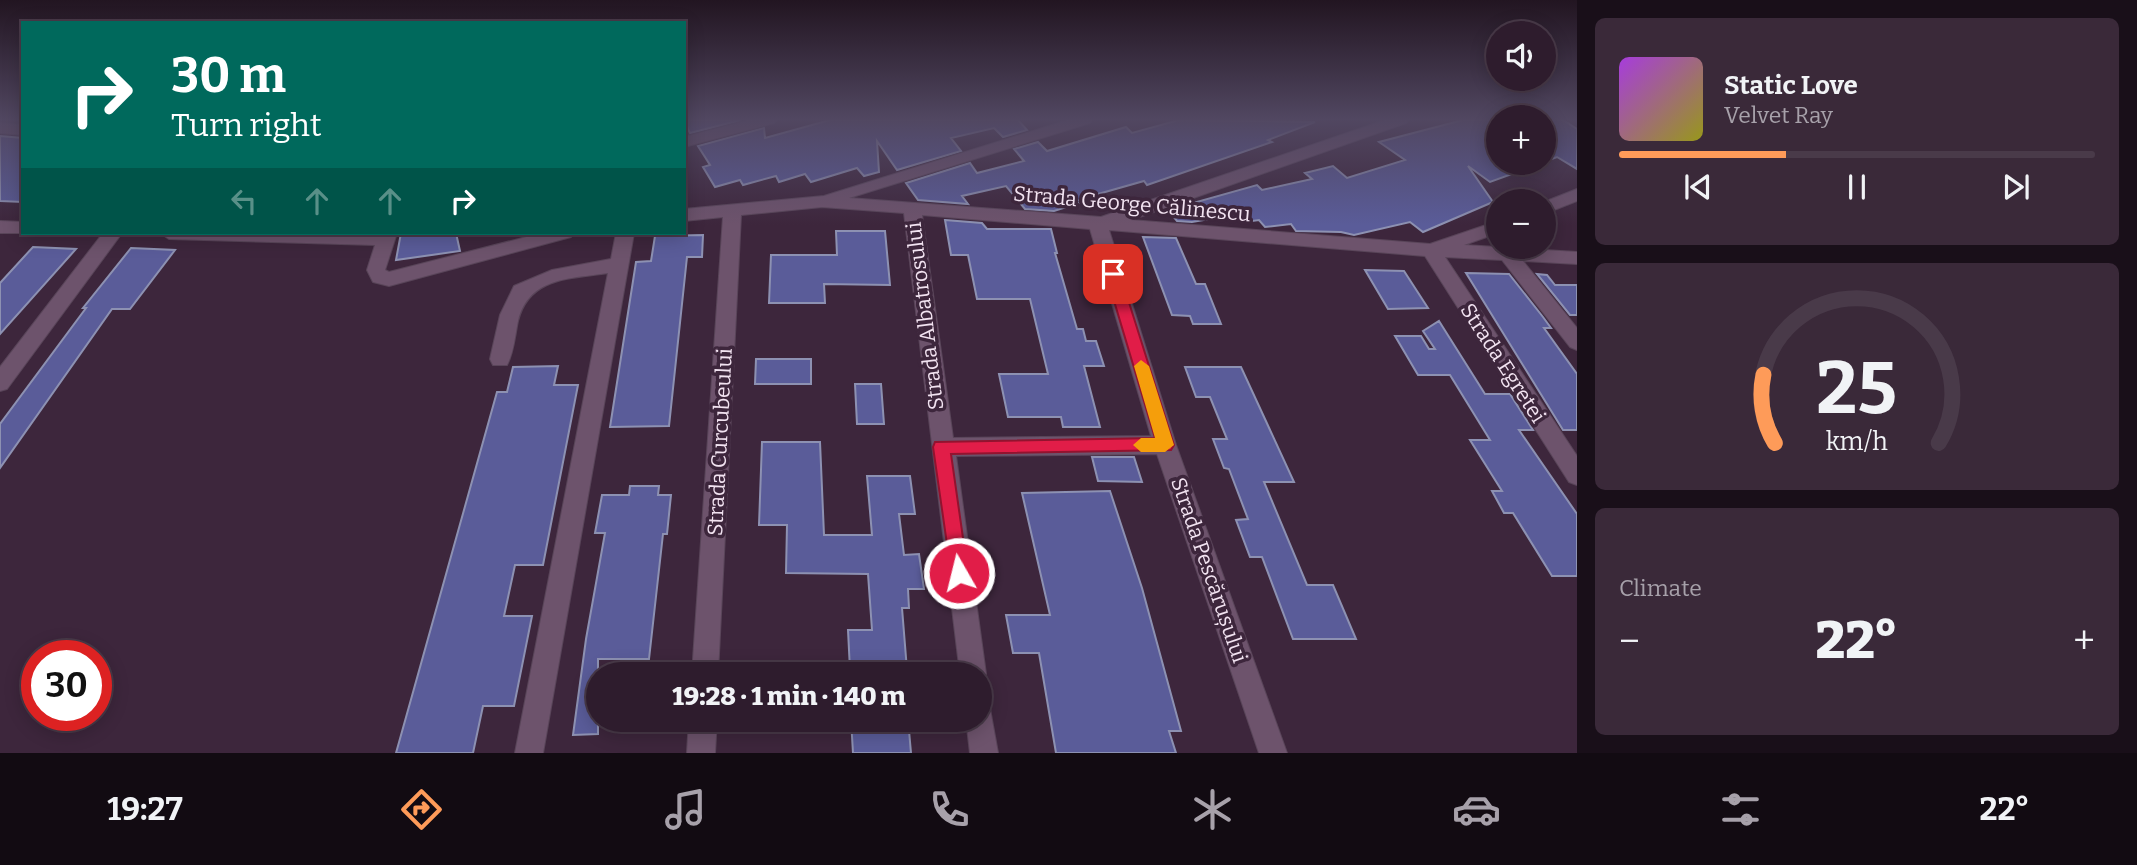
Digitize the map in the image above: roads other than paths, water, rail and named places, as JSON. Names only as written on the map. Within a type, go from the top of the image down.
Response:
[{"type":"street","points":[[822,201],[970,155]]},
{"type":"street","points":[[1098,225],[1299,155]]},
{"type":"street","points":[[1556,203],[1577,195]]},
{"type":"street","name":"Strada George Călinescu","points":[[686,215],[822,201],[1098,225],[1486,253]]},
{"type":"street","name":"Strada Albatrosului","points":[[912,208],[941,447],[971,662]]},
{"type":"street","name":"Strada Curcubeului","points":[[706,662],[732,210]]},
{"type":"street","name":"Strada Pescărușului","points":[[1098,225],[1165,445],[1273,753]]},
{"type":"street","points":[[0,227],[21,228]]},
{"type":"street","points":[[1431,250],[1486,231]]},
{"type":"street","points":[[0,383],[111,235]]},
{"type":"street","points":[[314,235],[386,236],[376,270],[380,276],[390,279],[557,235]]},
{"type":"street","points":[[529,753],[625,235]]},
{"type":"street","name":"Strada Egretei","points":[[1431,250],[1577,475]]},
{"type":"street","name":"Strada George Călinescu","points":[[1556,257],[1577,258]]},
{"type":"street","points":[[1511,259],[1577,342]]},
{"type":"street","points":[[500,359],[517,298],[523,288],[543,280],[620,264]]},
{"type":"street","points":[[941,447],[1165,445]]},
{"type":"street","points":[[701,753],[702,732]]},
{"type":"street","points":[[981,732],[984,753]]}]
